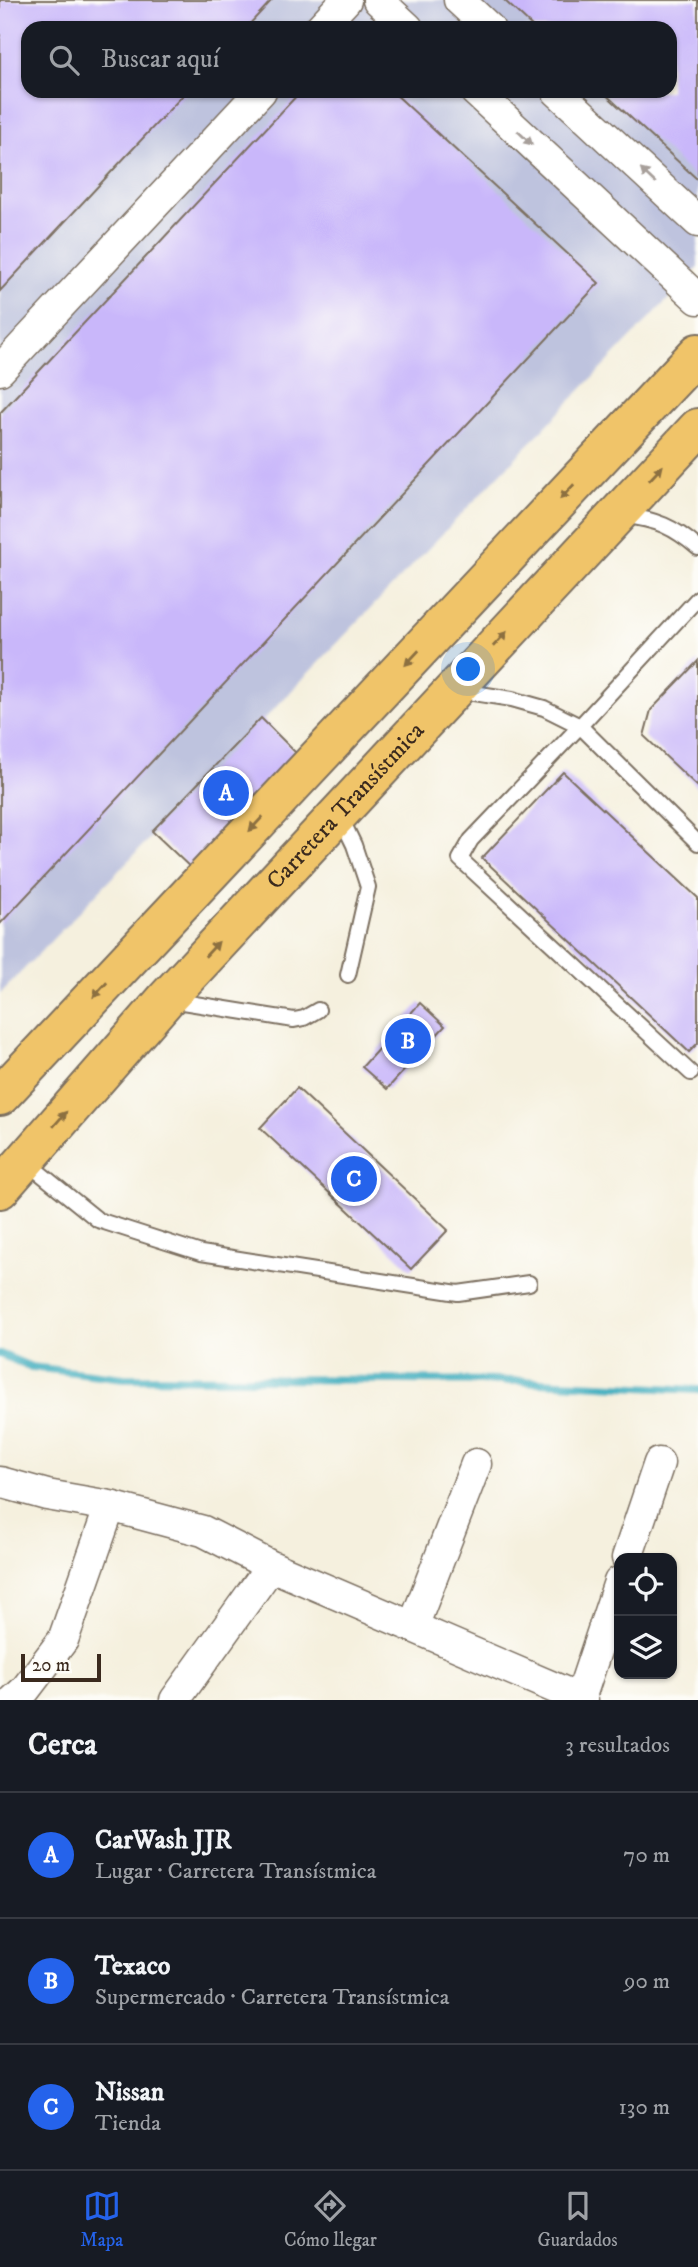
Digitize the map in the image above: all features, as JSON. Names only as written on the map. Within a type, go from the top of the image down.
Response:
[{"type":"main road","points":[[0,1096],[698,353]]},
{"type":"main road","name":"Carretera Transístmica","points":[[0,1189],[166,999],[698,428]]},
{"type":"street","points":[[326,21],[346,0]]},
{"type":"street","points":[[378,0],[400,21]]},
{"type":"street","points":[[459,0],[482,21]]},
{"type":"street","points":[[0,370],[254,98]]},
{"type":"street","points":[[483,98],[698,299]]},
{"type":"street","points":[[565,98],[698,222]]},
{"type":"street","points":[[629,1553],[659,1463]]},
{"type":"street","points":[[413,1627],[476,1464]]},
{"type":"street","points":[[0,1482],[47,1495],[110,1506],[203,1531],[271,1566],[413,1627],[546,1692],[582,1699],[614,1598]]},
{"type":"street","points":[[15,1700],[63,1640],[110,1506]]},
{"type":"street","points":[[175,1700],[271,1566]]},
{"type":"lane","points":[[616,516],[646,518],[680,532],[698,548]]},
{"type":"lane","points":[[691,1073],[460,859],[471,840],[698,598]]},
{"type":"lane","points":[[453,690],[512,699],[544,708],[580,726],[698,843]]},
{"type":"lane","points":[[338,812],[354,845],[368,887],[348,975]]},
{"type":"lane","points":[[166,999],[294,1020],[318,1010]]},
{"type":"lane","points":[[24,1160],[98,1220],[201,1253],[458,1293],[528,1283]]},
{"type":"shaded area","points":[[0,0],[698,0],[698,268],[0,994]]},
{"type":"building","points":[[0,0],[272,0],[252,21],[21,21],[21,98],[180,98],[0,291]]},
{"type":"building","points":[[504,0],[698,0],[698,180],[610,98],[677,98],[677,21],[526,21]]},
{"type":"building","points":[[294,98],[400,98],[599,283],[0,924],[0,413]]},
{"type":"building","points":[[698,661],[698,787],[644,736],[651,710]]},
{"type":"building","points":[[261,718],[298,755],[193,870],[152,831]]},
{"type":"building","points":[[563,772],[698,898],[698,1043],[689,1052],[482,858]]},
{"type":"building","points":[[420,1003],[445,1026],[387,1089],[362,1067]]},
{"type":"building","points":[[297,1088],[448,1230],[411,1269],[260,1128]]},
{"type":"waterway","points":[[0,1354],[31,1367],[124,1378],[519,1381],[698,1390]]},
{"type":"place","name":"CarWash JJR","points":[[226,793]]},
{"type":"place","name":"Texaco","points":[[408,1041]]},
{"type":"place","name":"Nissan","points":[[354,1179]]}]
